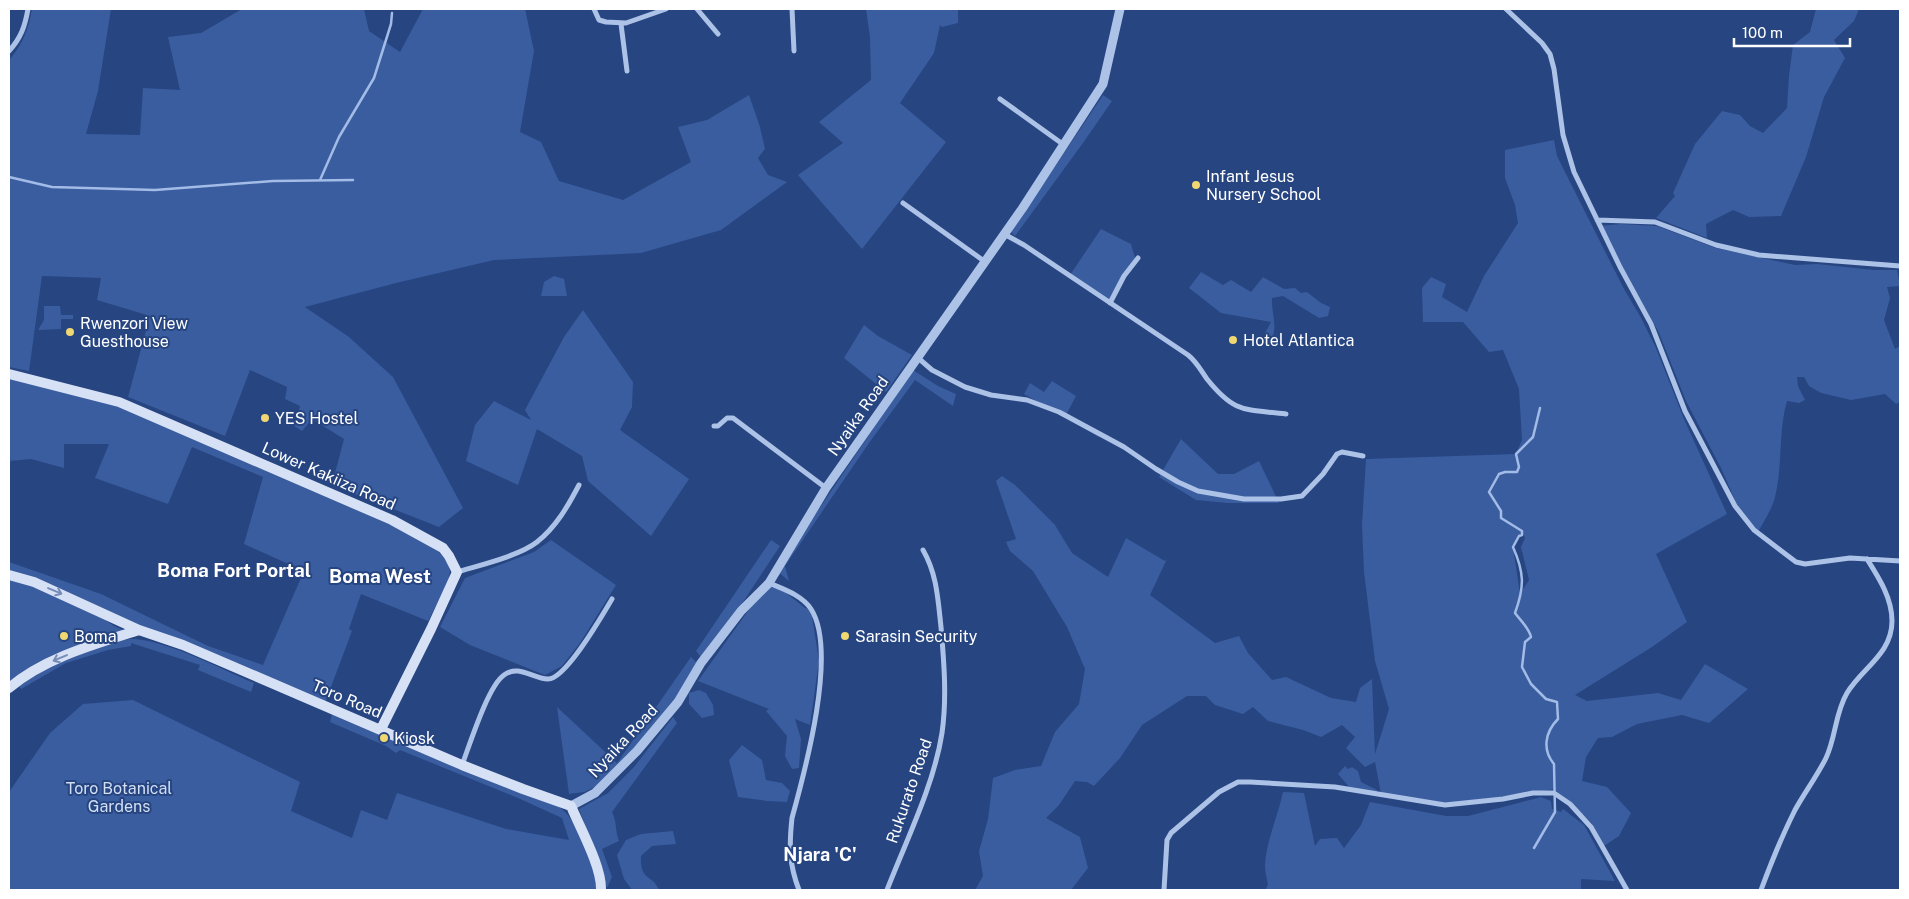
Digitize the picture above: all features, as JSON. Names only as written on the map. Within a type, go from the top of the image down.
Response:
[{"type":"main road","name":"Lower Kakiiza Road","points":[[9,374],[118,402],[392,520],[443,548],[457,572]]},
{"type":"main road","points":[[381,730],[457,572]]},
{"type":"main road","name":"Toro Road","points":[[9,575],[48,589],[139,630],[183,645],[462,765],[571,806]]},
{"type":"main road","points":[[9,688],[22,677],[57,659],[106,640],[139,630]]},
{"type":"main road","points":[[571,806],[600,877],[601,890]]},
{"type":"street","points":[[9,52],[17,43],[24,29],[28,9]]},
{"type":"street","points":[[594,9],[599,20],[621,24],[666,9]]},
{"type":"street","points":[[697,9],[718,34]]},
{"type":"street","points":[[792,9],[794,51]]},
{"type":"street","name":"Nyaika Road","points":[[571,806],[595,793],[638,751],[678,702],[701,662],[741,611],[769,582],[826,488],[1004,234],[1103,84],[1120,9]]},
{"type":"street","points":[[1506,9],[1542,43],[1550,54],[1568,156],[1597,220],[1658,339],[1685,411],[1743,518],[1754,530],[1796,562],[1805,564],[1850,558],[1900,561]]},
{"type":"street","points":[[621,24],[628,71]]},
{"type":"street","points":[[1000,100],[1064,145]]},
{"type":"street","points":[[902,202],[984,261]]},
{"type":"street","points":[[1597,220],[1655,222],[1716,245],[1759,255],[1900,266]]},
{"type":"street","points":[[1004,234],[1188,355],[1197,363],[1212,384],[1230,403],[1245,410],[1286,414]]},
{"type":"street","points":[[1110,303],[1124,276],[1138,258]]},
{"type":"street","points":[[918,357],[932,370],[965,387],[992,395],[1027,400],[1054,410],[1124,447],[1156,469],[1198,491],[1244,499],[1281,499],[1302,496],[1324,474],[1337,454],[1342,452],[1363,456]]},
{"type":"street","points":[[714,426],[718,426],[727,418],[732,418],[826,488]]},
{"type":"street","points":[[457,572],[495,560],[537,542],[567,508],[579,486]]},
{"type":"street","name":"Rukurato Road","points":[[887,890],[929,781],[942,733],[945,691],[938,601],[932,569],[923,550]]},
{"type":"street","points":[[1761,890],[1795,811],[1826,759],[1844,698],[1884,650],[1888,641],[1892,622],[1887,594],[1867,559]]},
{"type":"street","points":[[769,582],[798,596],[810,607],[818,622],[821,653],[820,688],[815,724],[790,833],[789,854],[792,872],[799,890]]},
{"type":"street","points":[[462,765],[489,697],[498,680],[512,671],[518,670],[547,679],[553,678],[583,646],[612,599]]},
{"type":"street","points":[[1164,890],[1166,840],[1171,833],[1220,792],[1238,782],[1336,786],[1445,805],[1503,799],[1533,792],[1554,793],[1570,804],[1591,827],[1627,890]]},
{"type":"green space","points":[[32,9],[111,9],[98,91],[86,134],[140,135],[143,88],[180,90],[168,37],[201,33],[242,9],[364,9],[369,31],[400,52],[423,9],[525,9],[534,51],[520,132],[541,142],[559,181],[623,200],[691,162],[678,127],[707,120],[749,95],[765,149],[758,158],[768,175],[787,182],[721,230],[641,253],[494,260],[305,307],[349,337],[393,377],[463,508],[439,527],[332,485],[344,439],[312,419],[302,431],[294,426],[300,406],[285,399],[287,387],[250,370],[225,436],[128,397],[150,316],[97,300],[101,278],[42,276],[29,371],[9,367],[9,60],[18,49],[24,36]]},
{"type":"green space","points":[[866,9],[958,9],[958,23],[942,27],[940,25],[934,53],[900,103],[946,142],[862,249],[798,175],[843,143],[819,122],[871,80],[870,37]]},
{"type":"green space","points":[[1816,9],[1859,9],[1854,21],[1834,40],[1845,58],[1824,97],[1806,157],[1781,216],[1749,217],[1733,210],[1706,224],[1707,238],[1656,218],[1675,196],[1673,193],[1695,144],[1722,111],[1740,115],[1750,126],[1763,133],[1787,108],[1793,45],[1810,32]]},
{"type":"green space","points":[[1103,95],[1112,101],[1015,236],[1011,232]]},
{"type":"green space","points":[[1554,140],[1557,156],[1656,348],[1684,419],[1727,514],[1656,554],[1687,622],[1652,647],[1575,695],[1587,701],[1658,693],[1681,700],[1705,664],[1748,689],[1709,723],[1682,715],[1637,724],[1612,737],[1598,738],[1586,757],[1582,781],[1607,787],[1631,813],[1619,836],[1604,846],[1591,822],[1554,789],[1478,803],[1440,807],[1381,794],[1375,762],[1365,767],[1346,748],[1355,737],[1342,725],[1321,737],[1268,721],[1253,707],[1243,714],[1215,705],[1206,696],[1187,696],[1142,725],[1120,758],[1094,786],[1087,782],[1075,781],[1059,805],[1046,818],[1080,837],[1088,868],[1071,890],[975,890],[983,876],[979,851],[988,819],[993,778],[1015,770],[1041,766],[1055,732],[1079,704],[1085,669],[1067,627],[1033,571],[1010,551],[1006,542],[1016,539],[996,481],[1002,476],[1015,485],[1055,525],[1072,553],[1108,577],[1126,538],[1165,561],[1167,559],[1150,595],[1215,643],[1239,636],[1248,653],[1272,680],[1286,677],[1331,698],[1356,702],[1360,688],[1372,679],[1375,754],[1389,709],[1375,661],[1364,572],[1362,525],[1366,459],[1516,454],[1522,440],[1519,389],[1503,350],[1489,352],[1463,322],[1423,322],[1422,288],[1431,277],[1446,284],[1442,297],[1467,312],[1484,276],[1518,223],[1515,205],[1505,178],[1505,150]],"holes":[[[1522,531],[1525,538],[1521,547],[1529,580],[1520,594],[1513,547]]]},
{"type":"green space","points":[[1621,224],[1657,226],[1716,248],[1795,265],[1817,264],[1874,270],[1897,270],[1900,286],[1887,287],[1890,298],[1884,320],[1895,349],[1900,346],[1900,402],[1896,404],[1885,394],[1851,400],[1821,393],[1809,386],[1804,377],[1797,377],[1798,386],[1805,400],[1799,403],[1787,401],[1782,425],[1779,473],[1775,497],[1758,532],[1738,507],[1721,468],[1686,401],[1659,333],[1600,226]]},
{"type":"green space","points":[[1101,229],[1131,244],[1135,258],[1109,300],[1070,275]]},
{"type":"green space","points":[[1201,272],[1223,285],[1231,280],[1251,292],[1263,277],[1284,289],[1295,288],[1301,293],[1307,292],[1321,303],[1330,307],[1328,316],[1319,318],[1283,296],[1272,298],[1274,331],[1273,336],[1264,339],[1263,337],[1271,322],[1221,313],[1189,288]]},
{"type":"green space","points":[[554,276],[564,279],[567,296],[541,296],[544,282]]},
{"type":"green space","points":[[44,306],[60,306],[61,315],[73,315],[73,319],[61,319],[61,329],[38,330],[44,320]]},
{"type":"green space","points":[[583,310],[633,382],[632,407],[620,430],[689,479],[651,536],[588,481],[582,456],[537,429],[518,485],[466,461],[475,425],[494,401],[531,420],[525,410],[564,337]]},
{"type":"green space","points":[[864,325],[878,336],[912,355],[886,392],[844,358]]},
{"type":"green space","points":[[913,370],[938,386],[956,394],[953,406],[915,380],[869,443],[785,566],[789,581],[777,571]]},
{"type":"green space","points":[[9,376],[126,408],[389,521],[439,550],[446,558],[450,571],[448,583],[428,621],[361,594],[349,629],[352,631],[325,703],[9,573],[9,562],[101,594],[208,646],[263,665],[304,571],[244,544],[263,477],[192,447],[168,504],[95,478],[109,444],[64,444],[64,468],[31,459],[9,461]]},
{"type":"green space","points":[[1052,381],[1076,396],[1067,413],[1100,434],[1099,437],[1024,394],[1030,383],[1044,392]]},
{"type":"green space","points":[[1181,439],[1218,474],[1234,474],[1259,461],[1279,503],[1228,503],[1196,500],[1159,477]]},
{"type":"green space","points":[[551,540],[616,585],[580,643],[562,666],[545,675],[470,645],[440,627],[465,578],[534,552]]},
{"type":"green space","points":[[771,540],[780,546],[702,659],[696,651]]},
{"type":"green space","name":"Boma","points":[[9,580],[30,582],[94,612],[114,626],[131,633],[57,659],[9,689]]},
{"type":"green space","points":[[770,580],[805,608],[811,610],[819,661],[810,725],[795,719],[801,739],[799,768],[792,769],[785,756],[787,736],[766,711],[769,709],[698,681]]},
{"type":"green space","points":[[130,639],[160,644],[209,663],[254,683],[251,692],[198,670],[200,665],[131,643],[131,646],[108,650],[66,663],[21,689],[17,683],[106,643]]},
{"type":"green space","points":[[691,657],[699,665],[662,717],[631,755],[599,784],[584,792],[569,794],[557,707],[617,763]]},
{"type":"green space","points":[[699,690],[706,693],[713,705],[714,715],[702,718],[689,704],[689,693]]},
{"type":"green space","name":"Toro Botanical Gardens","points":[[133,700],[300,782],[291,811],[352,838],[361,810],[387,820],[397,793],[506,829],[569,840],[562,818],[400,750],[396,753],[386,746],[330,722],[332,714],[551,802],[565,812],[577,830],[593,868],[598,886],[597,890],[9,890],[9,792],[50,733],[83,704]]},
{"type":"green space","points":[[673,717],[677,723],[612,812],[619,841],[602,849],[612,877],[607,888],[579,809],[608,793],[634,767]]},
{"type":"green space","points":[[742,745],[762,760],[766,780],[782,783],[790,791],[787,802],[738,797],[729,760]]},
{"type":"green space","points":[[1345,766],[1348,769],[1352,767],[1358,771],[1361,782],[1377,790],[1377,793],[1350,788],[1338,774]]},
{"type":"green space","points":[[1283,792],[1304,793],[1315,846],[1320,839],[1337,838],[1344,848],[1361,825],[1370,802],[1446,816],[1468,816],[1541,797],[1551,801],[1552,809],[1561,812],[1563,809],[1584,825],[1615,881],[1581,879],[1581,890],[1265,890],[1268,885],[1265,866],[1266,857]]},
{"type":"green space","points":[[673,831],[676,844],[652,846],[641,856],[644,874],[653,881],[659,890],[632,890],[624,879],[617,855],[626,840],[641,834]]},
{"type":"waterway","points":[[320,180],[339,137],[374,78],[391,24],[392,13]]},
{"type":"waterway","points":[[9,177],[52,187],[155,190],[273,181],[353,180]]},
{"type":"waterway","points":[[1534,848],[1555,812],[1554,764],[1548,753],[1547,741],[1550,730],[1558,719],[1557,702],[1546,699],[1531,684],[1522,667],[1525,642],[1531,637],[1527,628],[1515,613],[1522,587],[1522,579],[1513,547],[1519,536],[1522,535],[1522,531],[1501,518],[1501,511],[1489,492],[1499,474],[1517,472],[1519,467],[1516,454],[1533,437],[1540,408]]},
{"type":"place","name":"Infant Jesus Nursery School","points":[[1196,185]]},
{"type":"place","name":"Rwenzori View Guesthouse","points":[[70,332]]},
{"type":"place","name":"Hotel Atlantica","points":[[1233,340]]},
{"type":"place","name":"YES Hostel","points":[[265,418]]},
{"type":"place","name":"Boma","points":[[64,636]]},
{"type":"place","name":"Sarasin Security","points":[[845,636]]},
{"type":"place","name":"Kiosk","points":[[384,738]]},
{"type":"district","name":"Boma Fort Portal","points":[[234,570]]},
{"type":"district","name":"Boma West","points":[[380,576]]},
{"type":"district","name":"Njara 'C'","points":[[820,854]]}]
